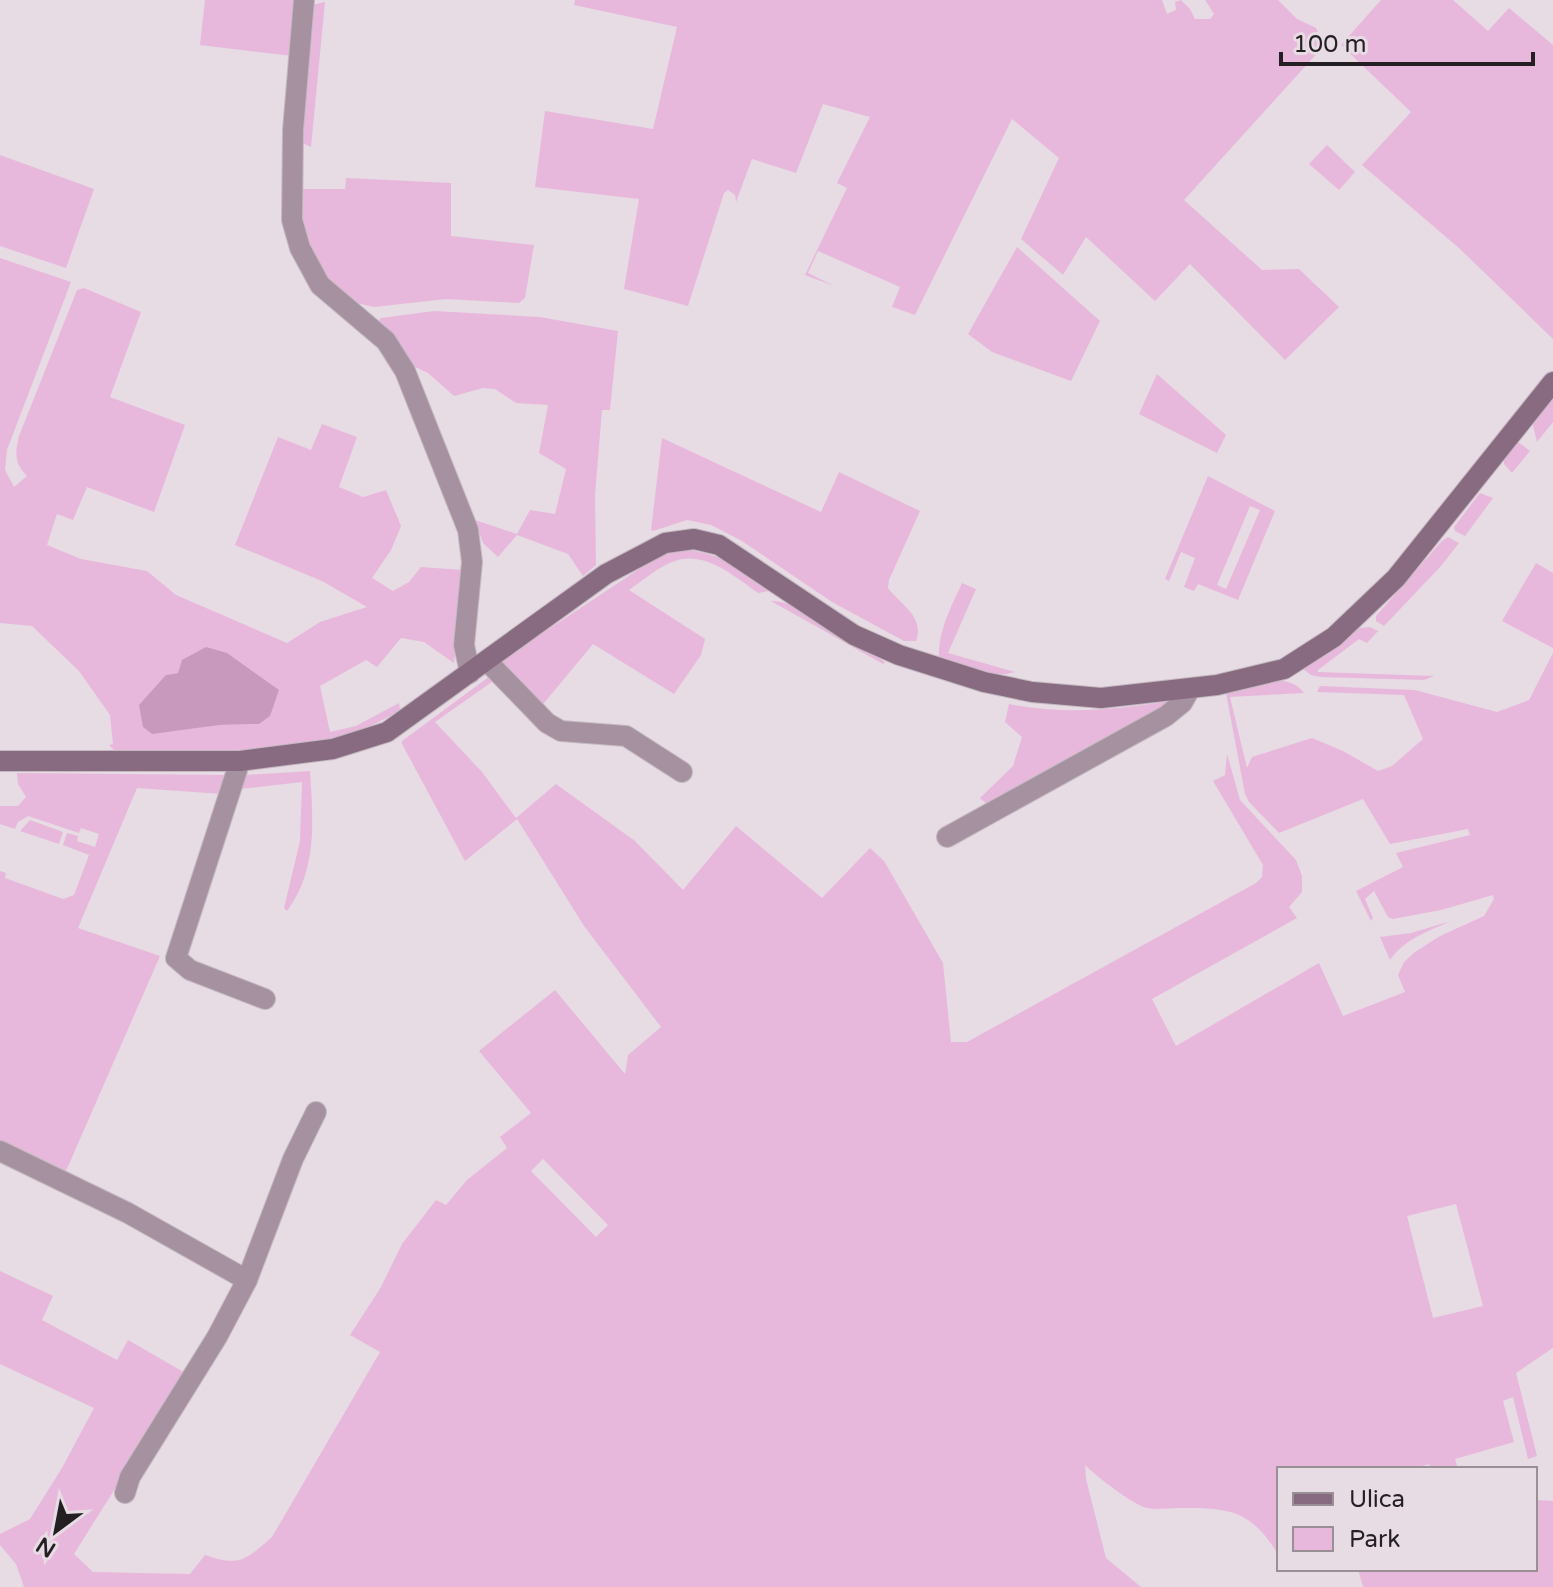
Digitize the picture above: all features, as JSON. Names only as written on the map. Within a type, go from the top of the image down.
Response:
[{"type":"street","points":[[304,0],[293,130],[292,220],[300,248],[320,285],[386,341],[405,371],[468,530],[472,562],[464,645],[478,667],[496,673],[547,723],[561,731],[626,736],[682,772]]},
{"type":"street","points":[[0,761],[240,761],[333,749],[387,732],[606,574],[665,543],[694,539],[719,545],[854,635],[899,655],[1008,687],[1101,698],[1190,689],[1284,669],[1334,637],[1396,578],[1553,382]]},
{"type":"street","points":[[947,837],[1166,716],[1182,703],[1190,689]]},
{"type":"street","points":[[240,761],[176,958],[190,970],[265,999]]},
{"type":"street","points":[[125,1493],[130,1477],[217,1337],[247,1280],[293,1159],[316,1112]]},
{"type":"street","points":[[0,1151],[128,1213],[247,1280]]},
{"type":"green space","points":[[205,0],[300,0],[292,56],[200,45]]},
{"type":"green space","points":[[575,0],[1162,0],[1167,14],[1176,10],[1175,2],[1181,0],[1195,19],[1210,19],[1214,14],[1205,0],[1278,0],[1297,19],[1316,28],[1323,43],[1320,50],[1184,200],[1262,270],[1299,269],[1339,307],[1285,360],[1190,264],[1155,301],[1086,237],[1063,275],[1021,239],[1059,158],[1012,119],[915,315],[892,307],[900,287],[818,251],[808,273],[834,286],[805,275],[847,188],[837,183],[870,117],[823,104],[796,173],[752,159],[736,202],[735,195],[728,190],[724,193],[688,306],[624,289],[639,199],[535,187],[545,111],[653,129],[677,27],[574,5]]},
{"type":"green space","points":[[1381,0],[1453,0],[1488,31],[1509,8],[1553,45],[1553,339],[1460,249],[1362,165],[1411,112],[1341,45]]},
{"type":"green space","points":[[325,2],[311,147],[300,142],[312,5]]},
{"type":"green space","points":[[1327,145],[1355,172],[1339,190],[1309,164]]},
{"type":"green space","points":[[0,155],[94,189],[66,268],[0,246]]},
{"type":"green space","points":[[346,178],[451,183],[451,236],[534,245],[525,298],[519,303],[446,299],[374,307],[352,302],[325,277],[312,256],[299,208],[302,189],[345,189]]},
{"type":"green space","points":[[1017,247],[1100,321],[1071,381],[992,352],[968,334]]},
{"type":"green space","points":[[0,258],[71,282],[7,450],[5,470],[14,487],[27,476],[17,458],[19,436],[77,290],[84,288],[141,312],[110,397],[185,425],[154,512],[87,487],[73,520],[57,514],[47,545],[81,559],[147,571],[176,595],[287,643],[320,622],[367,607],[322,581],[235,545],[278,437],[311,450],[322,424],[357,437],[339,487],[363,497],[386,490],[401,526],[391,550],[372,578],[393,591],[409,582],[421,567],[463,570],[454,663],[424,642],[401,638],[377,667],[366,660],[320,686],[330,732],[356,726],[399,703],[400,710],[336,738],[269,750],[199,753],[114,750],[109,745],[113,744],[110,715],[79,671],[32,626],[0,623]],"holes":[[[178,673],[279,690],[259,724],[219,725],[166,675]]]},
{"type":"green space","points":[[434,311],[540,317],[618,331],[610,410],[602,410],[595,495],[596,565],[583,576],[568,554],[517,535],[498,557],[483,543],[475,520],[517,534],[530,510],[555,514],[566,469],[539,453],[548,405],[516,403],[495,389],[483,388],[454,396],[428,373],[409,364],[377,322],[381,318]]},
{"type":"green space","points":[[1157,374],[1226,435],[1217,453],[1139,414]]},
{"type":"green space","points":[[1553,395],[1553,422],[1537,442],[1532,422]]},
{"type":"green space","points":[[662,438],[821,512],[839,472],[920,511],[888,588],[915,618],[916,641],[904,641],[832,602],[742,541],[711,525],[687,520],[651,530]]},
{"type":"green space","points":[[1517,441],[1530,451],[1512,473],[1504,464],[1504,458]]},
{"type":"green space","points":[[1208,476],[1275,511],[1238,600],[1198,584],[1194,591],[1184,587],[1195,558],[1181,552],[1169,581],[1165,579]],"holes":[[[1250,506],[1260,510],[1226,589],[1217,585]]]},
{"type":"green space","points":[[1480,493],[1493,498],[1465,536],[1455,531],[1454,527]]},
{"type":"green space","points":[[1448,537],[1459,543],[1441,566],[1384,626],[1376,621],[1376,616]]},
{"type":"green space","points":[[680,549],[718,558],[774,590],[758,593],[718,566],[696,559],[684,559],[661,568],[629,590],[705,639],[701,655],[674,694],[593,644],[540,708],[500,670],[504,659],[654,559]]},
{"type":"green space","points":[[1536,563],[1553,573],[1553,648],[1502,621]]},
{"type":"green space","points":[[962,583],[976,589],[948,653],[1015,672],[987,673],[939,659],[943,629]]},
{"type":"green space","points":[[771,601],[813,615],[885,662],[883,664]]},
{"type":"green space","points":[[1370,627],[1378,631],[1367,643],[1359,639],[1318,672],[1434,676],[1424,680],[1320,677],[1303,669],[1303,666],[1360,628]]},
{"type":"green space","points":[[1553,653],[1553,1348],[1516,1373],[1537,1456],[1528,1459],[1513,1397],[1503,1401],[1514,1442],[1455,1459],[1457,1467],[1430,1467],[1429,1464],[1419,1467],[1277,1467],[1277,1553],[1259,1529],[1237,1514],[1212,1509],[1147,1508],[1124,1496],[1085,1465],[1106,1558],[1141,1587],[24,1587],[16,1564],[0,1545],[0,1534],[30,1519],[94,1408],[0,1364],[0,1271],[53,1296],[42,1320],[117,1360],[128,1340],[187,1374],[74,1554],[93,1572],[190,1574],[205,1555],[234,1561],[242,1559],[272,1537],[380,1352],[350,1335],[381,1287],[402,1244],[436,1200],[446,1205],[467,1180],[507,1148],[500,1137],[531,1113],[479,1051],[555,990],[625,1074],[628,1055],[661,1027],[584,926],[517,819],[465,861],[402,744],[490,676],[496,679],[435,722],[482,772],[516,818],[556,784],[635,841],[683,890],[736,826],[822,898],[870,848],[884,861],[943,963],[951,1042],[967,1042],[1262,877],[1263,865],[1213,781],[1225,775],[1227,754],[1240,800],[1296,860],[1302,876],[1302,892],[1289,907],[1297,918],[1152,999],[1176,1046],[1319,963],[1343,1016],[1405,992],[1398,975],[1404,962],[1440,936],[1484,916],[1494,899],[1493,895],[1441,910],[1393,919],[1388,917],[1374,891],[1365,899],[1373,918],[1371,921],[1356,891],[1403,867],[1396,853],[1470,835],[1468,829],[1390,844],[1363,799],[1279,833],[1245,794],[1226,693],[1278,681],[1288,682],[1304,693],[1230,697],[1247,768],[1252,757],[1312,738],[1378,771],[1392,766],[1423,739],[1404,695],[1317,692],[1320,686],[1415,690],[1497,712],[1529,700]],"holes":[[[543,1159],[608,1225],[596,1237],[531,1171]],[[1456,1204],[1483,1306],[1433,1318],[1407,1216]]]},
{"type":"green space","points":[[1173,703],[988,805],[980,798],[1013,766],[1022,737],[1005,722],[1009,704],[1089,710]]},
{"type":"green space","points":[[310,771],[312,826],[309,861],[297,895],[287,911],[284,908],[300,841],[302,782],[240,789],[245,775]]},
{"type":"green space","points":[[17,773],[226,775],[222,794],[137,788],[78,928],[160,956],[66,1171],[0,1141],[0,871],[6,873],[5,878],[63,899],[74,895],[89,855],[63,845],[67,833],[78,836],[77,841],[95,847],[99,834],[81,828],[79,833],[28,816],[18,822],[15,829],[0,824],[0,806],[18,806],[26,797],[18,784]]},
{"type":"green space","points":[[30,820],[63,832],[59,844],[20,831]]},
{"type":"green space","points":[[1451,921],[1410,941],[1390,960],[1380,937],[1411,933]]},
{"type":"green space","points":[[1537,1500],[1553,1501],[1553,1587],[1363,1587],[1359,1571],[1537,1571]]},
{"type":"shaded area","points":[[206,647],[227,653],[279,690],[270,716],[259,724],[219,725],[152,734],[143,727],[139,705],[166,675],[178,673],[182,660]]}]
